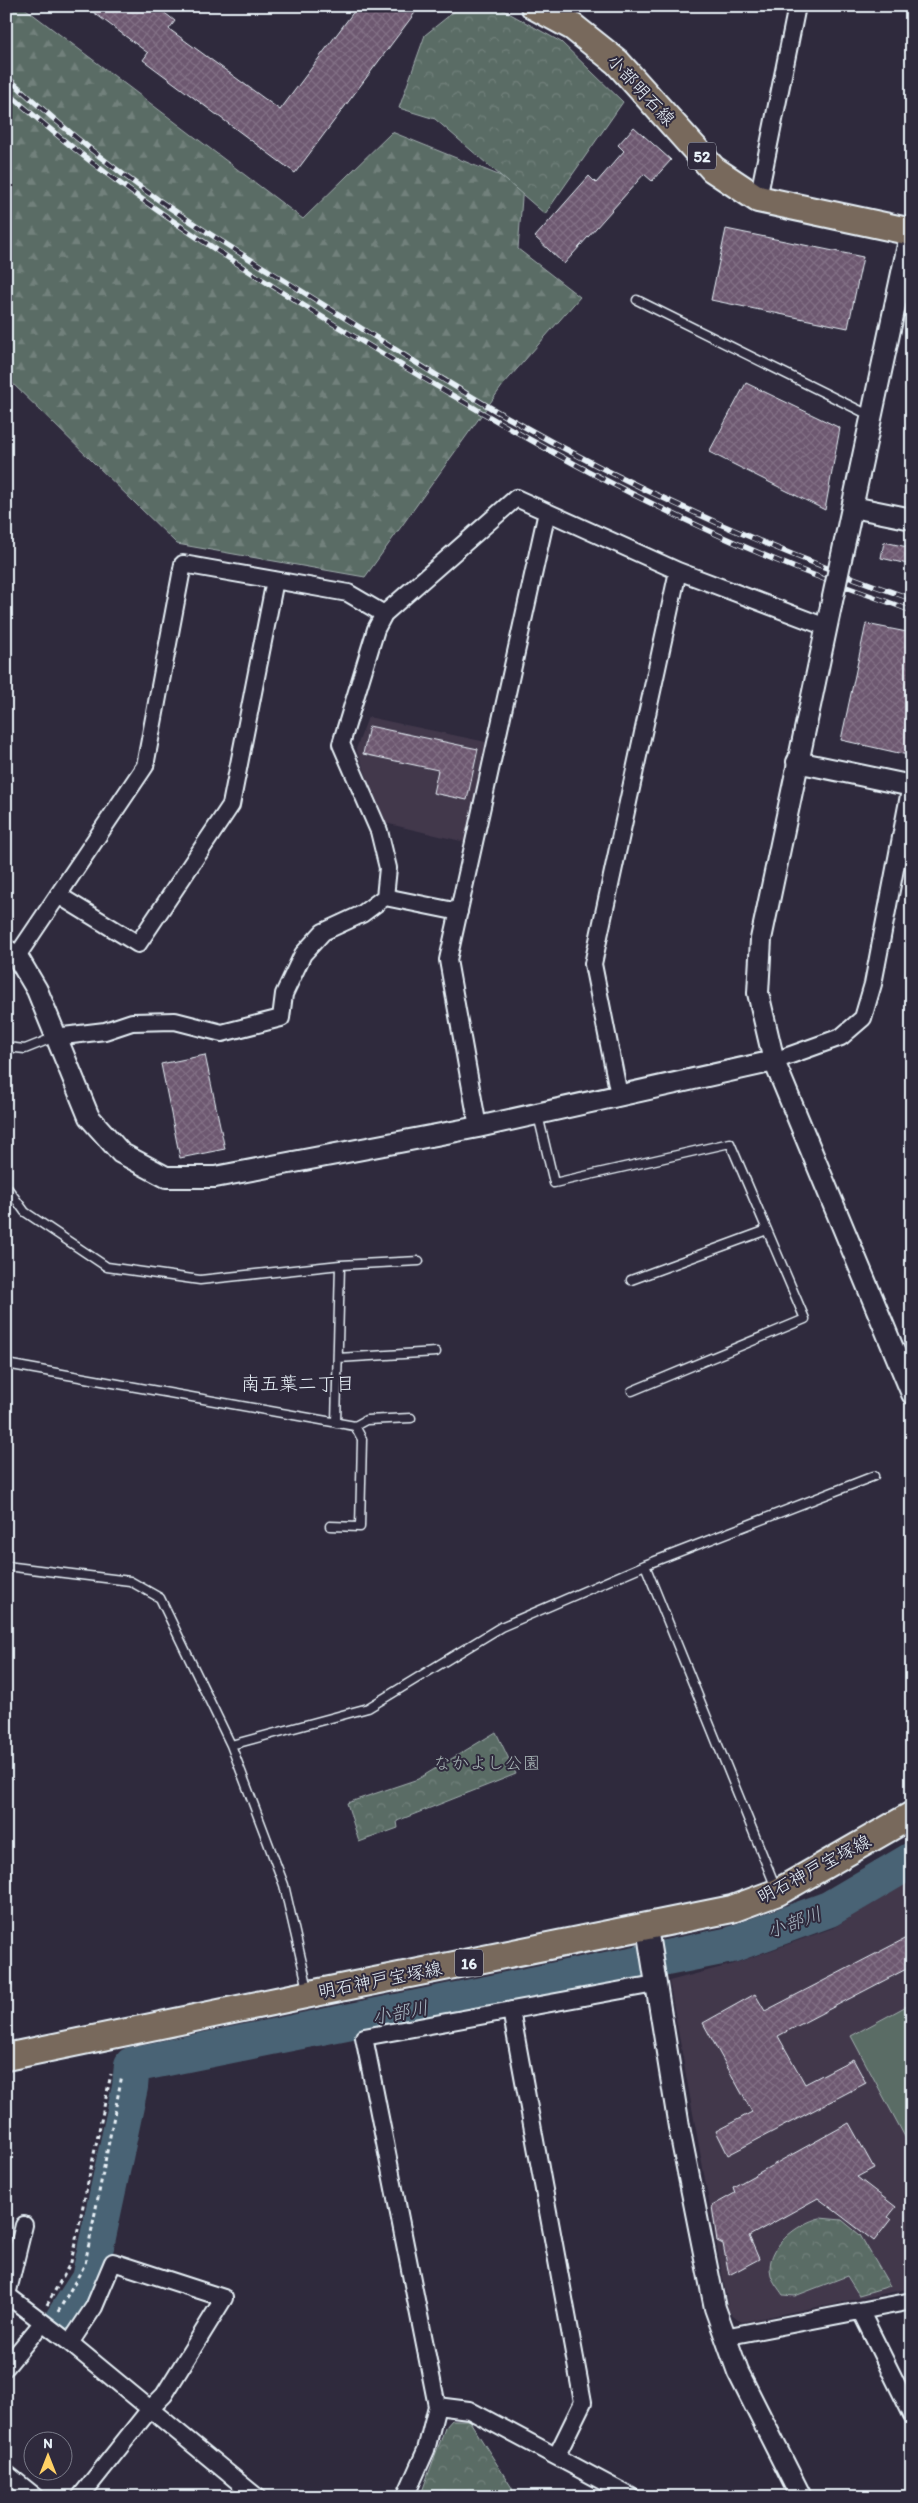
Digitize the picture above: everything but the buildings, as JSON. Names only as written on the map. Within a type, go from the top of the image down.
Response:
[{"type":"main road","name":"小部明石線","points":[[534,6],[573,27],[618,62],[713,169],[758,199],[912,231]]},
{"type":"main road","name":"明石神戸宝塚線","points":[[6,2057],[310,1994],[648,1936],[732,1910],[778,1892],[912,1815]]},
{"type":"street","points":[[758,199],[797,6]]},
{"type":"street","points":[[912,231],[797,762],[758,966],[758,993],[774,1061],[912,1394]]},
{"type":"street","points":[[386,897],[388,868],[379,831],[341,744],[376,629],[384,614],[516,498],[678,571],[826,627]]},
{"type":"street","points":[[853,508],[912,519]]},
{"type":"street","points":[[478,1126],[448,960],[547,512]]},
{"type":"street","points":[[384,614],[348,593],[183,564],[145,766],[58,895],[12,953],[37,990],[89,1117],[121,1153],[166,1177],[215,1177],[478,1126],[774,1061],[841,1037],[863,1018],[873,984],[912,786],[797,762]]},
{"type":"street","points":[[619,1095],[593,964],[678,571]]},
{"type":"street","points":[[58,895],[138,944],[231,805],[275,580]]},
{"type":"street","points":[[55,1037],[105,1032],[132,1022],[175,1021],[222,1033],[281,1018],[284,994],[302,954],[323,932],[362,914],[386,897],[459,912]]},
{"type":"street","points":[[648,1936],[679,2127],[715,2308],[738,2372],[801,2497]]},
{"type":"street","points":[[405,2497],[426,2450],[437,2406],[364,2037],[655,1984]]},
{"type":"street","points":[[511,2010],[583,2402],[557,2456]]},
{"type":"street","points":[[24,2225],[7,2295],[257,2497]]},
{"type":"street","points":[[70,2344],[94,2307],[113,2262],[224,2298],[164,2395],[150,2409],[80,2497]]},
{"type":"street","points":[[724,2337],[912,2301]]},
{"type":"street","points":[[861,2312],[912,2415]]},
{"type":"street","points":[[6,2367],[42,2324]]},
{"type":"street","points":[[437,2406],[469,2410],[632,2497]]},
{"type":"street","points":[[6,2473],[36,2497]]},
{"type":"lane","points":[[637,300],[873,417]]},
{"type":"lane","points":[[6,1047],[25,1049],[55,1037]]},
{"type":"lane","points":[[538,1113],[554,1182],[730,1144],[805,1319],[632,1391]]},
{"type":"lane","points":[[6,1186],[25,1212],[107,1267],[200,1280],[340,1265],[419,1261]]},
{"type":"lane","points":[[631,1280],[767,1230]]},
{"type":"lane","points":[[336,1423],[340,1265]]},
{"type":"lane","points":[[338,1358],[436,1352]]},
{"type":"lane","points":[[6,1364],[355,1426],[366,1420],[411,1418]]},
{"type":"lane","points":[[330,1526],[360,1527],[362,1439],[355,1426]]},
{"type":"lane","points":[[231,1745],[368,1708],[501,1627],[645,1565],[874,1476]]},
{"type":"lane","points":[[645,1565],[778,1892]]},
{"type":"lane","points":[[6,1566],[130,1581],[160,1598],[231,1745],[284,1885],[310,1994]]},
{"type":"path","points":[[42,2324],[46,2308],[71,2262],[111,2074]]},
{"type":"path","points":[[42,2324],[57,2313],[85,2264],[122,2075]]},
{"type":"shaded area","points":[[368,717],[486,742],[465,842],[385,823],[356,749]]},
{"type":"shaded area","points":[[912,1880],[912,2288],[742,2322],[729,2312],[669,1981],[730,1965],[833,1928]]},
{"type":"green space","points":[[6,6],[22,6],[303,219],[392,132],[523,185],[518,249],[580,297],[503,385],[365,577],[177,544],[6,377]]},
{"type":"green space","points":[[461,6],[496,6],[561,42],[623,102],[545,214],[435,119],[399,108],[425,35]]},
{"type":"green space","name":"なかよし公園","points":[[496,1732],[516,1774],[397,1821],[398,1828],[359,1842],[347,1803],[418,1779]]},
{"type":"green space","points":[[912,2003],[912,2150],[851,2036]]},
{"type":"green space","points":[[820,2218],[842,2220],[860,2235],[890,2286],[859,2295],[847,2276],[795,2296],[783,2295],[771,2275],[770,2265],[773,2255],[778,2246],[793,2231],[802,2225]]},
{"type":"green space","points":[[452,2420],[469,2420],[512,2488],[513,2497],[420,2497],[445,2428]]},
{"type":"waterway","name":"小部川","points":[[63,2319],[89,2279],[130,2087],[132,2065],[731,1945],[829,1909],[912,1860]]},
{"type":"railway","points":[[6,76],[96,154],[168,207],[498,412],[598,466],[701,515],[805,560],[912,599]]},
{"type":"railway","points":[[6,91],[42,123],[118,182],[237,264],[490,417],[548,450],[666,511],[803,571],[912,611]]},
{"type":"district","name":"南五葉二丁目","points":[[298,1383]]}]
